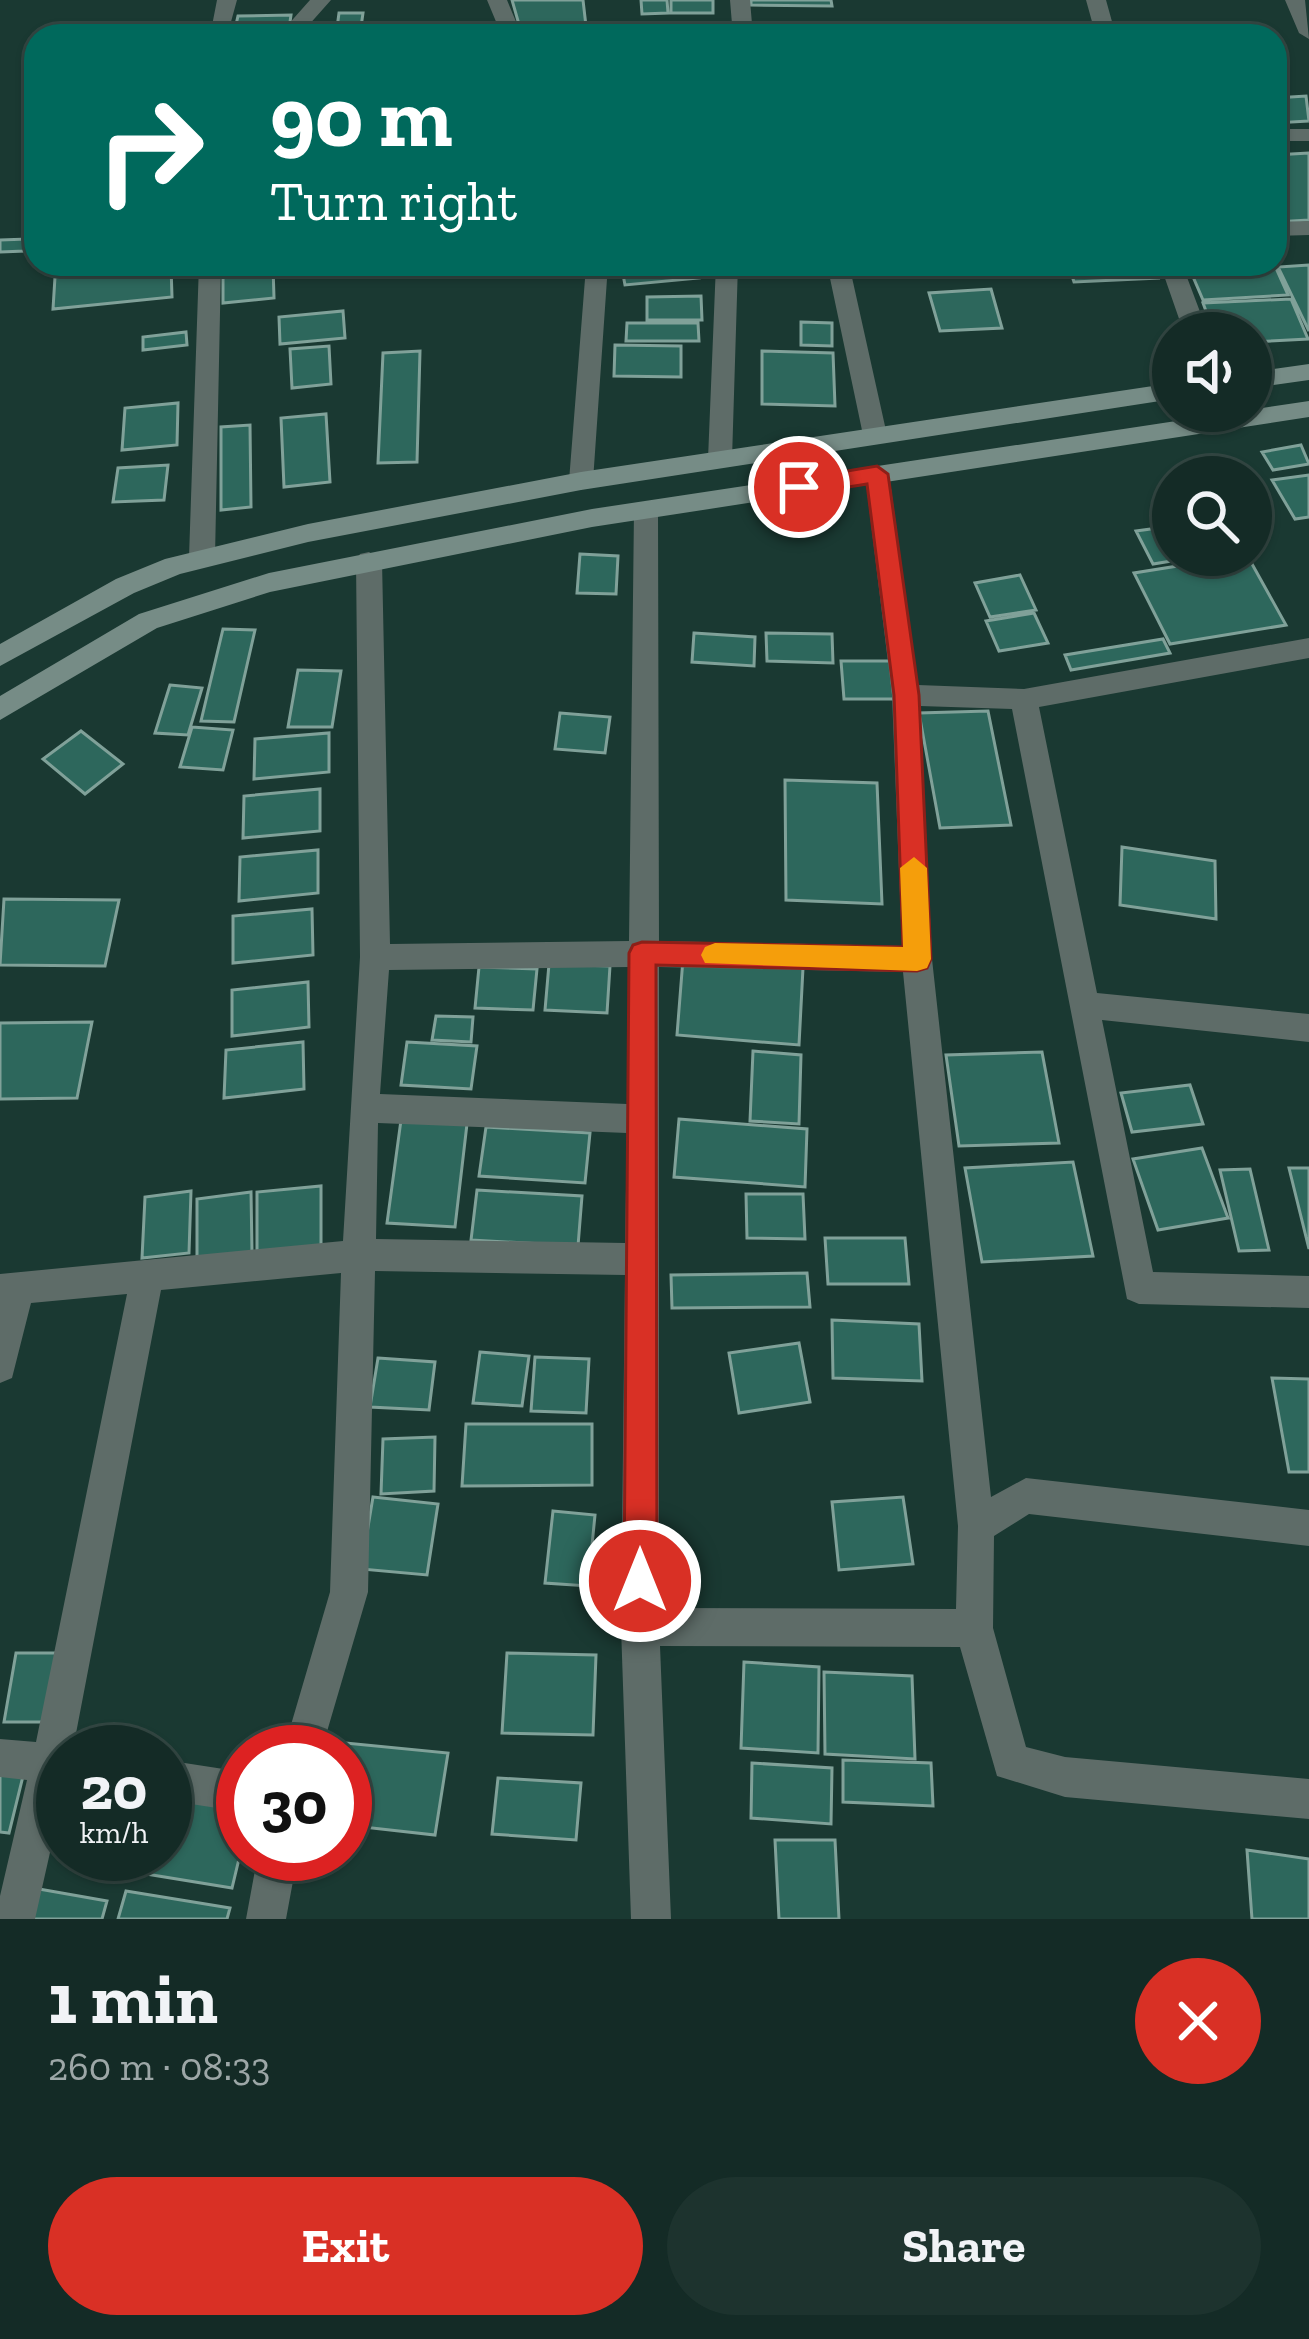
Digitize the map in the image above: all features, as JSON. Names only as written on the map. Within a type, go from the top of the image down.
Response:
[{"type":"main road","points":[[1272,377],[1309,372]]},
{"type":"main road","points":[[0,656],[125,586],[202,557],[581,481],[1152,394]]},
{"type":"main road","points":[[1272,412],[1309,410]]},
{"type":"main road","points":[[0,709],[148,621],[269,583],[646,510],[1152,428]]},
{"type":"street","points":[[299,24],[321,0]]},
{"type":"street","points":[[1295,0],[1309,34]]},
{"type":"street","points":[[202,557],[210,276]]},
{"type":"street","points":[[581,481],[595,276]]},
{"type":"street","points":[[720,459],[727,276]]},
{"type":"street","points":[[841,276],[875,435]]},
{"type":"street","points":[[1175,276],[1188,312]]},
{"type":"street","points":[[877,474],[906,695],[917,959],[976,1526],[974,1628],[1011,1762],[1065,1777],[1309,1799]]},
{"type":"street","points":[[646,510],[640,1628],[651,1919]]},
{"type":"street","points":[[310,1725],[349,1592],[364,1108],[375,957],[369,561]]},
{"type":"street","points":[[906,695],[1024,699],[1309,648]]},
{"type":"street","points":[[1024,699],[1138,1288],[1309,1292]]},
{"type":"street","points":[[375,957],[642,953],[917,959]]},
{"type":"street","points":[[1084,1005],[1309,1028]]},
{"type":"street","points":[[364,1108],[642,1119]]},
{"type":"street","points":[[0,1366],[8,1290],[362,1256],[641,1258]]},
{"type":"street","points":[[64,1725],[148,1273]]},
{"type":"street","points":[[976,1526],[1027,1496],[1309,1528]]},
{"type":"street","points":[[640,1628],[974,1628]]},
{"type":"street","points":[[0,1758],[36,1761]]},
{"type":"street","points":[[16,1919],[36,1843]]},
{"type":"street","points":[[266,1919],[273,1881]]},
{"type":"building","points":[[512,0],[583,0],[586,24],[519,24]]},
{"type":"building","points":[[641,0],[667,0],[668,13],[642,14]]},
{"type":"building","points":[[671,0],[713,0],[713,13],[671,13]]},
{"type":"building","points":[[751,0],[831,0],[832,6],[751,5]]},
{"type":"building","points":[[339,13],[363,13],[361,24],[338,24]]},
{"type":"building","points":[[291,15],[290,24],[236,24],[238,16]]},
{"type":"building","points":[[1306,96],[1309,121],[1287,122],[1287,97]]},
{"type":"building","points":[[1309,153],[1309,220],[1287,221],[1287,154]]},
{"type":"building","points":[[24,239],[24,251],[0,252],[0,240]]},
{"type":"building","points":[[1309,265],[1309,331],[1282,276],[1287,276],[1287,266]]},
{"type":"building","points":[[171,276],[172,297],[53,309],[55,277]]},
{"type":"building","points":[[223,276],[273,276],[274,298],[223,303]]},
{"type":"building","points":[[623,276],[699,278],[625,285]]},
{"type":"building","points":[[1072,276],[1158,278],[1074,282]]},
{"type":"building","points":[[1193,276],[1279,276],[1288,295],[1203,300]]},
{"type":"building","points":[[991,289],[1002,328],[940,331],[929,293]]},
{"type":"building","points":[[701,296],[702,320],[647,320],[647,297]]},
{"type":"building","points":[[1291,299],[1308,339],[1272,341],[1272,312],[1206,312],[1203,303]]},
{"type":"building","points":[[343,311],[345,338],[280,344],[279,317]]},
{"type":"building","points":[[801,322],[832,323],[832,346],[801,345]]},
{"type":"building","points":[[627,323],[698,323],[699,341],[626,341]]},
{"type":"building","points":[[186,332],[187,345],[143,350],[143,337]]},
{"type":"building","points":[[615,345],[681,346],[681,377],[614,376]]},
{"type":"building","points":[[329,346],[331,384],[292,388],[290,349]]},
{"type":"building","points":[[420,351],[417,462],[378,463],[383,353]]},
{"type":"building","points":[[762,351],[833,353],[835,406],[762,404]]},
{"type":"building","points":[[178,403],[177,445],[122,450],[125,408]]},
{"type":"building","points":[[326,414],[330,482],[284,487],[281,418]]},
{"type":"building","points":[[250,425],[251,507],[221,510],[221,427]]},
{"type":"building","points":[[1301,445],[1309,464],[1273,470],[1272,456],[1262,452]]},
{"type":"building","points":[[168,465],[164,500],[113,502],[118,468]]},
{"type":"building","points":[[1309,475],[1309,517],[1295,519],[1272,480]]},
{"type":"building","points":[[1152,529],[1152,562],[1136,531]]},
{"type":"building","points":[[580,554],[618,556],[616,594],[577,593]]},
{"type":"building","points":[[1134,573],[1259,576],[1286,625],[1170,644]]},
{"type":"building","points":[[1020,575],[1036,610],[990,617],[975,583]]},
{"type":"building","points":[[1034,613],[1048,643],[999,651],[986,621]]},
{"type":"building","points":[[223,629],[255,630],[234,722],[201,721]]},
{"type":"building","points":[[694,633],[755,637],[754,666],[692,662]]},
{"type":"building","points":[[766,633],[832,634],[833,663],[767,661]]},
{"type":"building","points":[[1163,639],[1170,653],[1071,670],[1065,655]]},
{"type":"building","points":[[841,661],[890,661],[894,699],[844,699]]},
{"type":"building","points":[[298,670],[341,671],[332,727],[288,727]]},
{"type":"building","points":[[170,685],[202,688],[188,735],[155,733]]},
{"type":"building","points":[[988,711],[1011,825],[940,828],[919,713]]},
{"type":"building","points":[[560,713],[610,717],[605,753],[555,749]]},
{"type":"building","points":[[192,727],[233,730],[223,770],[180,767]]},
{"type":"building","points":[[81,731],[123,764],[85,794],[43,759]]},
{"type":"building","points":[[329,733],[329,772],[254,779],[255,739]]},
{"type":"building","points":[[785,780],[877,783],[882,904],[786,900]]},
{"type":"building","points":[[320,789],[320,831],[243,838],[244,796]]},
{"type":"building","points":[[1122,847],[1215,861],[1216,919],[1120,905]]},
{"type":"building","points":[[318,850],[318,893],[239,901],[240,857]]},
{"type":"building","points":[[4,899],[119,900],[105,966],[0,965]]},
{"type":"building","points":[[312,909],[313,955],[233,963],[233,916]]},
{"type":"building","points":[[683,959],[803,968],[799,1045],[677,1035]]},
{"type":"building","points":[[549,964],[610,966],[607,1013],[545,1010]]},
{"type":"building","points":[[479,967],[537,969],[533,1010],[475,1008]]},
{"type":"building","points":[[308,982],[309,1027],[232,1036],[232,990]]},
{"type":"building","points":[[436,1016],[473,1017],[471,1042],[432,1040]]},
{"type":"building","points":[[92,1022],[77,1098],[0,1099],[0,1023]]},
{"type":"building","points":[[303,1042],[304,1089],[224,1098],[226,1050]]},
{"type":"building","points":[[407,1042],[477,1046],[471,1089],[401,1085]]},
{"type":"building","points":[[753,1051],[801,1055],[799,1124],[750,1121]]},
{"type":"building","points":[[1042,1052],[1059,1143],[959,1146],[946,1055]]},
{"type":"building","points":[[1190,1085],[1203,1124],[1132,1132],[1121,1093]]},
{"type":"building","points":[[679,1119],[807,1129],[805,1187],[674,1177]]},
{"type":"building","points":[[401,1120],[467,1124],[455,1227],[387,1223]]},
{"type":"building","points":[[486,1127],[590,1133],[585,1183],[479,1176]]},
{"type":"building","points":[[1202,1148],[1228,1218],[1158,1230],[1133,1159]]},
{"type":"building","points":[[1073,1162],[1093,1256],[982,1262],[965,1168]]},
{"type":"building","points":[[1289,1168],[1309,1168],[1309,1249]]},
{"type":"building","points":[[1250,1169],[1269,1250],[1239,1251],[1220,1170]]},
{"type":"building","points":[[321,1186],[321,1251],[257,1259],[257,1192]]},
{"type":"building","points":[[477,1190],[582,1196],[578,1246],[471,1240]]},
{"type":"building","points":[[191,1191],[189,1253],[142,1258],[145,1197]]},
{"type":"building","points":[[251,1192],[252,1252],[197,1260],[197,1199]]},
{"type":"building","points":[[746,1194],[803,1194],[805,1239],[747,1238]]},
{"type":"building","points":[[825,1238],[905,1238],[909,1284],[828,1284]]},
{"type":"building","points":[[807,1273],[810,1307],[672,1308],[671,1275]]},
{"type":"building","points":[[832,1320],[919,1324],[922,1381],[833,1378]]},
{"type":"building","points":[[799,1343],[810,1402],[739,1413],[729,1353]]},
{"type":"building","points":[[480,1352],[529,1356],[522,1406],[473,1403]]},
{"type":"building","points":[[535,1357],[589,1359],[586,1413],[531,1411]]},
{"type":"building","points":[[378,1358],[435,1362],[429,1410],[370,1407]]},
{"type":"building","points":[[1272,1378],[1309,1379],[1309,1472],[1289,1472]]},
{"type":"building","points":[[466,1424],[592,1424],[592,1485],[462,1486]]},
{"type":"building","points":[[435,1437],[434,1491],[381,1494],[383,1439]]},
{"type":"building","points":[[373,1497],[438,1504],[427,1575],[361,1569]]},
{"type":"building","points":[[903,1497],[913,1564],[839,1570],[832,1502]]},
{"type":"building","points":[[553,1511],[595,1515],[588,1586],[545,1583]]},
{"type":"building","points":[[16,1653],[58,1653],[45,1722],[4,1722]]},
{"type":"building","points":[[507,1653],[596,1655],[593,1735],[502,1733]]},
{"type":"building","points":[[744,1662],[819,1667],[818,1753],[741,1748]]},
{"type":"building","points":[[824,1672],[912,1676],[915,1759],[825,1754]]},
{"type":"building","points":[[372,1746],[448,1753],[435,1835],[372,1828]]},
{"type":"building","points":[[843,1760],[931,1763],[933,1806],[843,1802]]},
{"type":"building","points":[[752,1763],[832,1768],[831,1824],[751,1818]]},
{"type":"building","points":[[0,1765],[25,1768],[9,1833],[0,1832]]},
{"type":"building","points":[[498,1778],[581,1783],[576,1840],[492,1834]]},
{"type":"building","points":[[192,1794],[216,1798],[216,1881],[234,1881],[232,1888],[189,1881]]},
{"type":"building","points":[[775,1840],[835,1840],[839,1919],[779,1919]]},
{"type":"building","points":[[1247,1850],[1309,1859],[1309,1919],[1252,1919]]},
{"type":"building","points":[[39,1889],[107,1901],[102,1919],[30,1919]]},
{"type":"building","points":[[126,1891],[230,1908],[227,1919],[118,1919]]},
{"type":"slow traffic","points":[[715,955],[917,959],[914,868]]},
{"type":"route","points":[[640,1581],[642,953],[917,959],[906,695],[877,474],[799,487]]}]
